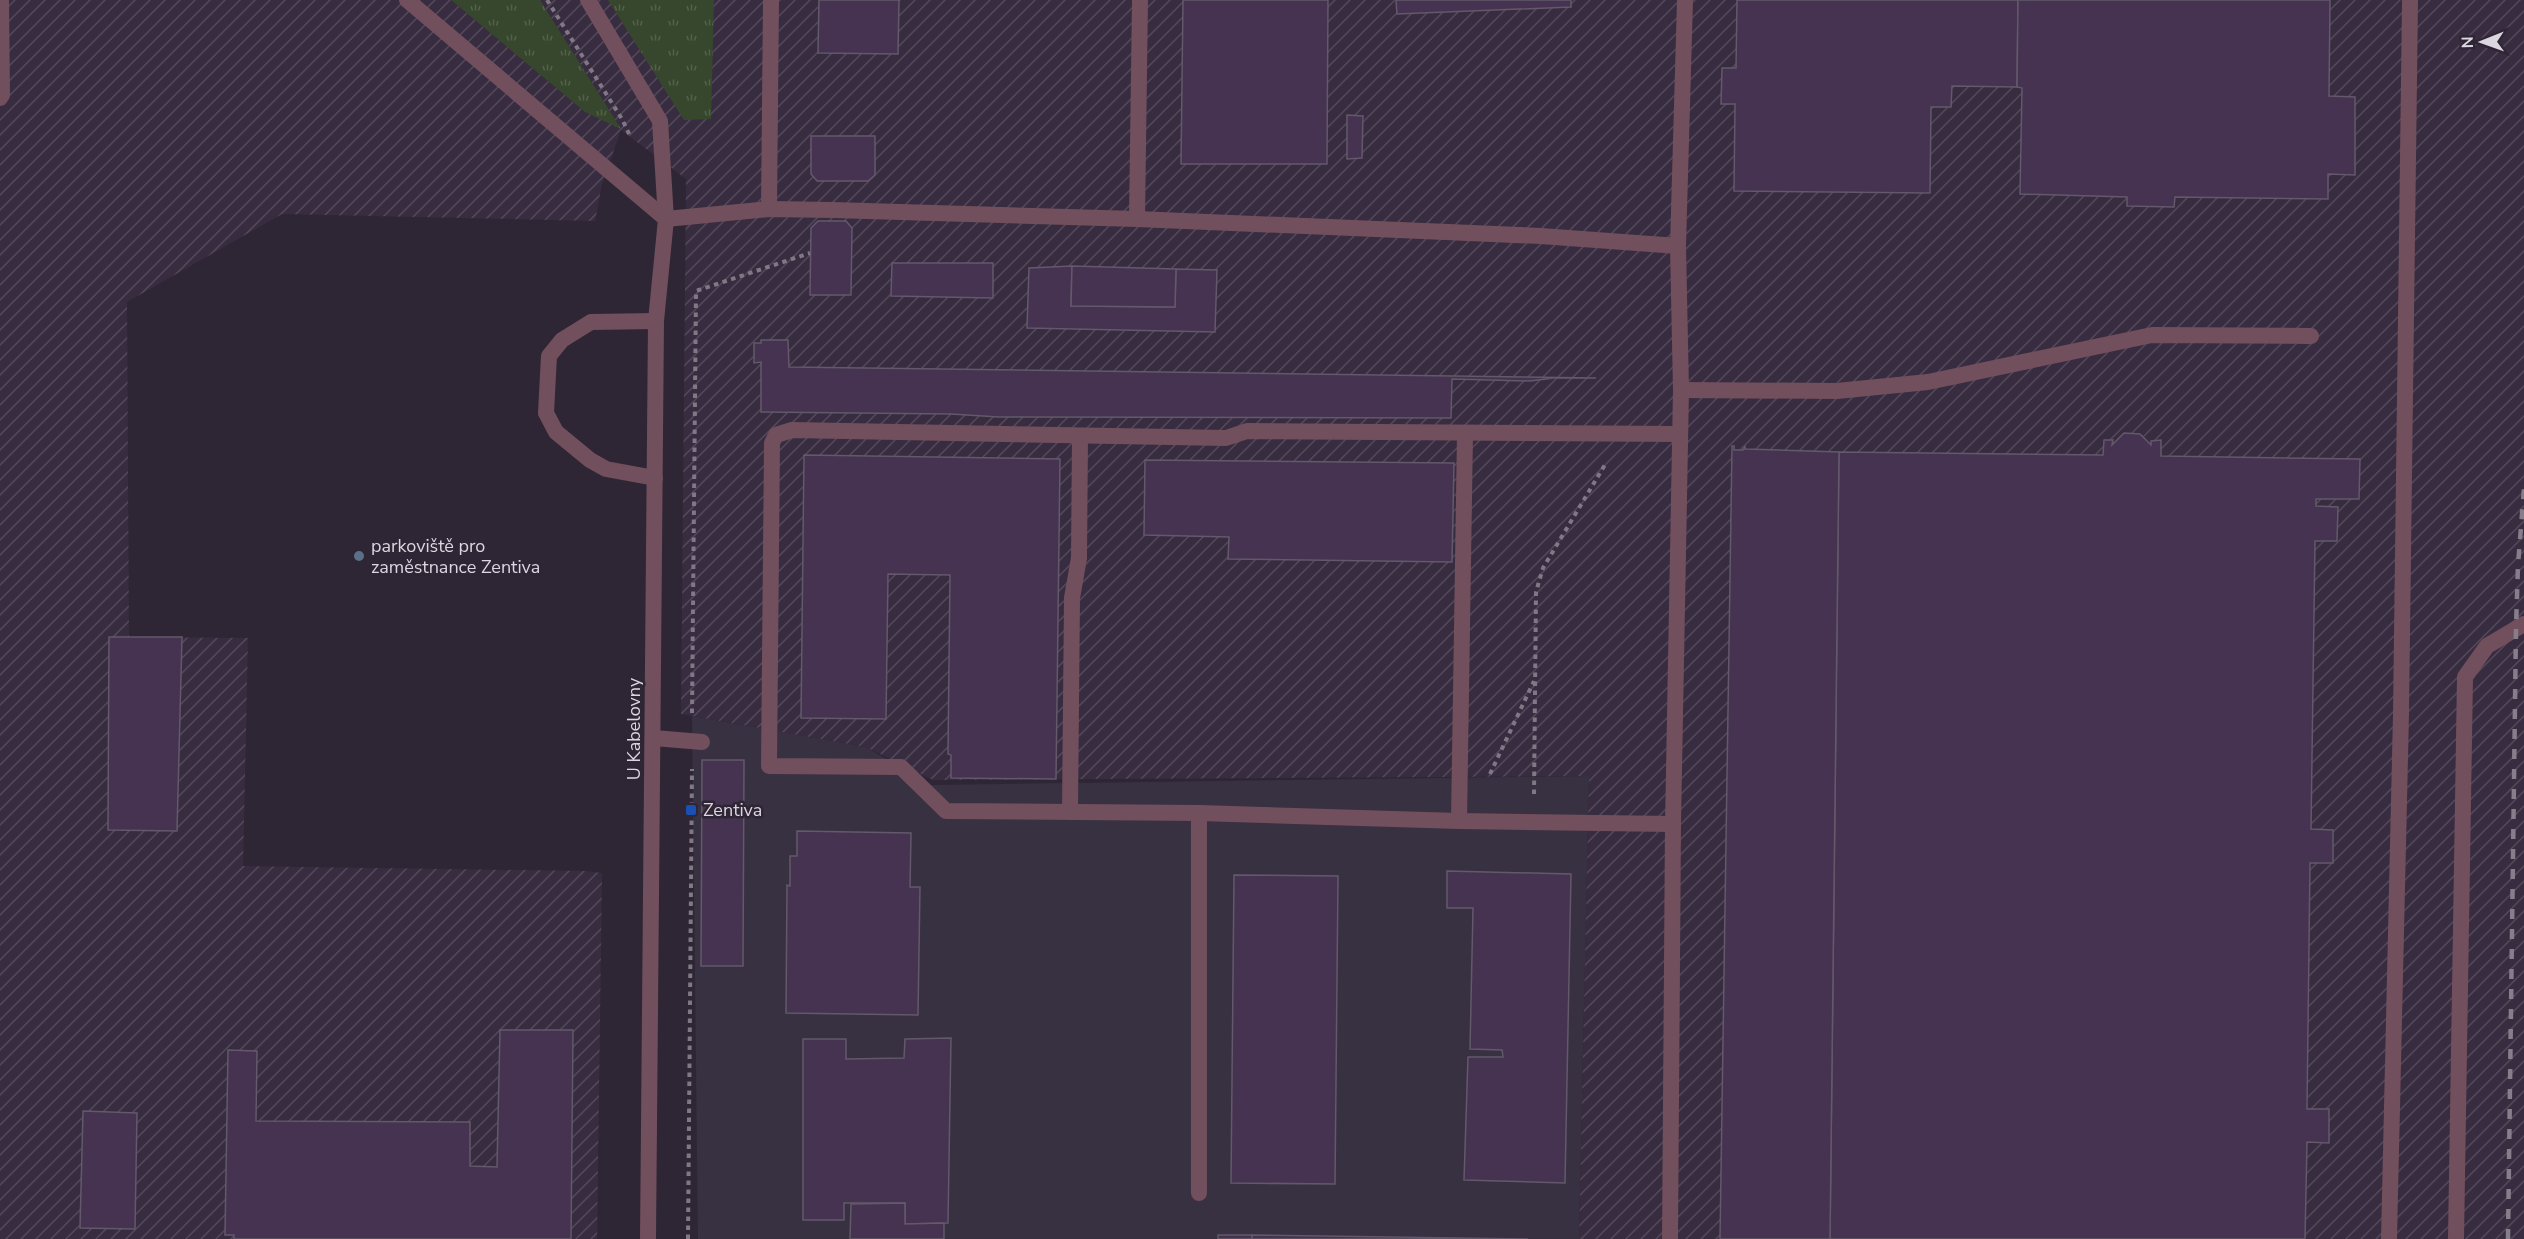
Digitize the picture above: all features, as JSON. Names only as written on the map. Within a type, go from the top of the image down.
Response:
[{"type":"street","points":[[0,98],[2,95],[1,0]]},
{"type":"street","points":[[407,0],[666,219],[769,209],[1137,219],[1541,236],[1678,246]]},
{"type":"street","name":"U Kabelovny","points":[[588,0],[660,121],[666,219],[656,321],[648,1239]]},
{"type":"street","points":[[769,209],[771,0]]},
{"type":"street","points":[[1137,219],[1140,0]]},
{"type":"street","points":[[1670,1239],[1673,824],[1681,390],[1678,246],[1685,0]]},
{"type":"street","points":[[2389,1239],[2401,714],[2410,0]]},
{"type":"street","points":[[655,478],[606,469],[590,460],[556,432],[546,413],[549,356],[562,340],[591,322],[656,321]]},
{"type":"street","points":[[1681,390],[1837,391],[1928,382],[2152,335],[2311,336]]},
{"type":"street","points":[[1673,824],[1459,821],[1199,813],[946,811],[901,766],[769,766],[772,443],[776,435],[792,430],[1226,438],[1246,431],[1679,434]]},
{"type":"street","points":[[1459,821],[1465,434]]},
{"type":"street","points":[[1070,812],[1072,598],[1079,558],[1080,436]]},
{"type":"street","points":[[2456,1239],[2464,677],[2487,646],[2524,624]]},
{"type":"street","points":[[654,738],[697,742]]},
{"type":"street","points":[[1199,813],[1199,1193]]},
{"type":"path","points":[[547,0],[622,119],[631,139]]},
{"type":"path","points":[[688,1239],[697,742],[696,291],[810,253]]},
{"type":"path","points":[[1534,794],[1538,579],[1615,448],[1616,434]]},
{"type":"shaded area","points":[[0,0],[451,0],[585,112],[620,128],[540,0],[2524,0],[2524,1239],[1579,1239],[1589,776],[933,780],[866,747],[681,714],[686,179],[621,130],[602,184],[595,221],[282,214],[127,302],[129,637],[248,638],[243,866],[602,873],[597,1239],[0,1239]]},
{"type":"shaded area","points":[[692,716],[866,747],[930,785],[1589,776],[1579,1239],[698,1239]]},
{"type":"green space","points":[[451,0],[540,0],[621,129],[585,112]]},
{"type":"green space","points":[[608,0],[714,0],[711,119],[684,120]]},
{"type":"building","points":[[819,0],[899,0],[898,54],[818,53]]},
{"type":"building","points":[[1183,0],[1328,0],[1327,164],[1181,164]]},
{"type":"building","points":[[1396,0],[1571,0],[1571,7],[1397,14]]},
{"type":"building","points":[[1737,0],[2018,0],[2017,87],[1952,86],[1951,107],[1931,107],[1930,193],[1734,191],[1735,104],[1721,104],[1722,68],[1736,68]]},
{"type":"building","points":[[2018,0],[2330,0],[2329,96],[2355,97],[2355,175],[2328,174],[2328,199],[2175,197],[2174,207],[2127,206],[2127,197],[2020,194],[2022,88],[2017,87]]},
{"type":"building","points":[[1347,115],[1363,116],[1362,158],[1347,159]]},
{"type":"building","points":[[811,136],[875,136],[875,175],[868,181],[817,181],[811,174]]},
{"type":"building","points":[[818,221],[846,221],[852,228],[851,295],[810,295],[811,228]]},
{"type":"building","points":[[892,263],[993,263],[993,298],[891,296]]},
{"type":"building","points":[[1072,266],[1071,306],[1175,307],[1176,269],[1217,270],[1215,332],[1027,328],[1029,268]]},
{"type":"building","points":[[1072,266],[1176,269],[1175,307],[1071,306]]},
{"type":"building","points":[[761,340],[788,340],[789,367],[1596,378],[1554,378],[1530,381],[1452,379],[1451,418],[999,417],[951,414],[761,412],[761,362],[754,363],[754,343],[761,343]]},
{"type":"building","points":[[2124,433],[2140,434],[2151,445],[2151,441],[2161,440],[2161,456],[2360,459],[2359,499],[2316,499],[2316,506],[2338,507],[2337,541],[2315,541],[2311,829],[2333,830],[2333,863],[2310,863],[2307,1109],[2329,1109],[2329,1143],[2307,1142],[2305,1239],[1830,1239],[1839,452],[2103,455],[2104,440],[2113,440],[2112,445]]},
{"type":"building","points":[[1732,446],[1734,450],[1743,450],[1745,446],[1745,449],[1839,452],[1830,1239],[1720,1239]]},
{"type":"building","points":[[804,455],[1060,459],[1056,779],[951,778],[951,755],[948,754],[950,575],[888,574],[886,719],[801,718]]},
{"type":"building","points":[[1145,460],[1454,463],[1452,562],[1228,559],[1229,537],[1144,535]]},
{"type":"building","points":[[109,637],[182,637],[177,831],[108,830]]},
{"type":"building","points":[[702,760],[744,760],[743,966],[701,966]]},
{"type":"building","points":[[797,831],[911,833],[910,887],[920,887],[918,1015],[786,1013],[787,885],[790,886],[790,856],[797,856]]},
{"type":"building","points":[[1447,871],[1571,874],[1565,1183],[1464,1180],[1468,1057],[1503,1057],[1502,1050],[1470,1049],[1473,908],[1447,908]]},
{"type":"building","points":[[1234,875],[1338,876],[1335,1184],[1231,1183]]},
{"type":"building","points":[[500,1030],[573,1030],[571,1239],[234,1239],[234,1235],[225,1235],[228,1050],[257,1051],[256,1121],[470,1122],[470,1166],[497,1167]]},
{"type":"building","points":[[951,1038],[948,1223],[905,1224],[905,1203],[844,1203],[844,1220],[803,1220],[803,1039],[846,1039],[846,1059],[904,1058],[905,1039]]},
{"type":"building","points":[[83,1111],[137,1113],[135,1229],[80,1228]]},
{"type":"building","points":[[905,1203],[905,1224],[944,1223],[944,1239],[850,1239],[851,1204]]},
{"type":"building","points":[[1218,1235],[1252,1235],[1252,1239],[1218,1239]]},
{"type":"building","points":[[1252,1235],[1528,1239],[1252,1239]]},
{"type":"railway","points":[[2508,1239],[2516,628],[2524,489]]},
{"type":"place","name":"parkoviště pro zaměstnance Zentiva","points":[[359,556]]},
{"type":"place","name":"Zentiva","points":[[691,810]]}]
